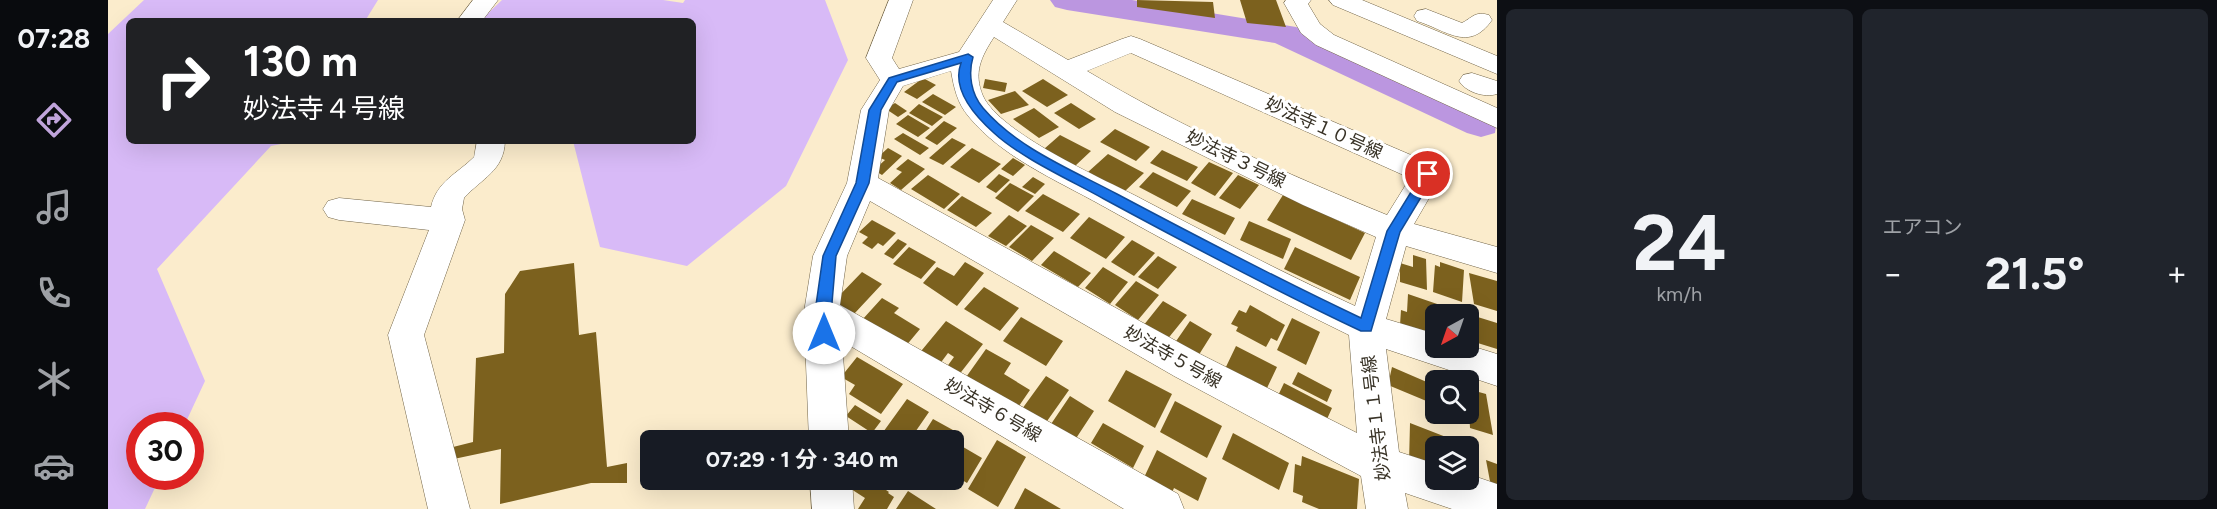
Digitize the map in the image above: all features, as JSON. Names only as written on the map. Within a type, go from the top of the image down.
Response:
[{"type":"street","points":[[472,18],[486,0]]},
{"type":"street","points":[[892,80],[879,58],[901,0]]},
{"type":"street","points":[[1299,0],[1296,3],[1310,28],[1325,40],[1497,119]]},
{"type":"street","points":[[1376,64],[1382,28],[1404,6],[1396,0]]},
{"type":"street","points":[[1440,0],[1488,24]]},
{"type":"street","points":[[1344,49],[1357,42],[1358,38],[1355,33],[1348,28],[1324,20],[1318,13],[1342,1],[1382,28],[1481,68]]},
{"type":"street","points":[[998,12],[968,57],[964,69],[969,95],[978,110],[1000,132],[1053,166],[1260,277],[1366,327],[1497,370]]},
{"type":"street","name":"妙法寺３号線","points":[[998,12],[1066,70],[1125,106],[1314,197],[1394,231],[1497,260]]},
{"type":"street","points":[[1382,28],[1405,15],[1414,14],[1433,17],[1445,26],[1465,31],[1488,24]]},
{"type":"street","name":"妙法寺１０号線","points":[[1066,70],[1131,44],[1428,174],[1394,231],[1366,327]]},
{"type":"street","points":[[1376,64],[1401,51],[1448,69],[1481,68]]},
{"type":"street","points":[[828,430],[822,312],[830,256],[862,183],[875,110],[892,80],[968,57]]},
{"type":"street","points":[[449,509],[406,336],[449,220],[447,204],[456,186],[481,170],[492,151],[491,144]]},
{"type":"street","name":"妙法寺５号線","points":[[862,183],[1187,365],[1380,465],[1497,504]]},
{"type":"street","points":[[339,209],[449,220]]},
{"type":"street","name":"妙法寺６号線","points":[[822,312],[1163,509]]},
{"type":"street","name":"妙法寺１１号線","points":[[1366,327],[1380,465],[1387,509]]},
{"type":"street","points":[[831,490],[832,509]]},
{"type":"shaded area","points":[[144,0],[378,0],[367,18],[126,18],[126,144],[281,144],[271,146],[157,269],[205,381],[191,412],[126,412],[126,490],[154,490],[145,509],[108,509],[108,34]]},
{"type":"shaded area","points":[[502,0],[663,0],[683,3],[685,0],[825,0],[848,60],[786,186],[687,266],[600,247],[574,144],[696,144],[696,18],[483,18]]},
{"type":"building","points":[[1137,0],[1213,2],[1215,18],[1137,7]]},
{"type":"building","points":[[1240,0],[1276,0],[1286,27],[1247,23]]},
{"type":"building","points":[[923,78],[936,85],[917,99],[904,92]]},
{"type":"building","points":[[985,79],[1007,83],[1005,92],[983,88]]},
{"type":"building","points":[[1043,79],[1068,95],[1047,107],[1022,91]]},
{"type":"building","points":[[1015,91],[1029,105],[1001,114],[988,100]]},
{"type":"building","points":[[933,94],[956,107],[945,115],[922,102]]},
{"type":"building","points":[[895,103],[907,111],[898,117],[886,109]]},
{"type":"building","points":[[1071,103],[1096,119],[1079,129],[1054,113]]},
{"type":"building","points":[[919,104],[943,117],[932,126],[909,113]]},
{"type":"building","points":[[1034,108],[1059,127],[1039,138],[1013,119]]},
{"type":"building","points":[[908,115],[930,128],[918,137],[896,124]]},
{"type":"building","points":[[944,121],[957,128],[937,145],[925,138]]},
{"type":"building","points":[[1115,129],[1150,147],[1136,161],[1100,142]]},
{"type":"building","points":[[903,133],[929,148],[920,155],[894,139]]},
{"type":"building","points":[[1060,135],[1091,151],[1075,166],[1044,149]]},
{"type":"building","points":[[952,138],[966,145],[943,165],[929,158]]},
{"type":"building","points":[[888,148],[902,156],[882,175],[874,170],[885,160],[878,157]]},
{"type":"building","points":[[972,148],[1001,164],[979,183],[950,167]]},
{"type":"building","points":[[1162,150],[1198,167],[1187,181],[1150,163]]},
{"type":"building","points":[[1108,154],[1144,173],[1124,192],[1088,172]]},
{"type":"building","points":[[1013,158],[1025,165],[1013,176],[1001,169]]},
{"type":"building","points":[[908,159],[925,169],[901,190],[890,183],[902,172],[896,169]]},
{"type":"building","points":[[1209,162],[1233,173],[1215,196],[1191,183]]},
{"type":"building","points":[[1153,172],[1191,191],[1177,207],[1139,187]]},
{"type":"building","points":[[999,174],[1010,180],[996,193],[986,187]]},
{"type":"building","points":[[928,175],[960,194],[944,209],[911,189]]},
{"type":"building","points":[[1238,175],[1259,185],[1240,209],[1219,198]]},
{"type":"building","points":[[1033,177],[1045,184],[1035,194],[1022,187]]},
{"type":"building","points":[[1010,183],[1034,196],[1018,212],[995,198]]},
{"type":"building","points":[[1043,194],[1080,214],[1063,232],[1025,211]]},
{"type":"building","points":[[1283,195],[1365,233],[1351,260],[1267,220]]},
{"type":"building","points":[[962,196],[992,213],[976,227],[947,210]]},
{"type":"building","points":[[1192,199],[1235,218],[1225,235],[1182,214]]},
{"type":"building","points":[[1009,215],[1027,226],[1006,246],[988,236]]},
{"type":"building","points":[[1089,217],[1125,237],[1106,259],[1070,238]]},
{"type":"building","points":[[872,220],[896,233],[883,246],[878,243],[872,249],[862,243],[868,237],[859,232]]},
{"type":"building","points":[[1249,221],[1291,239],[1283,259],[1240,240]]},
{"type":"building","points":[[1031,225],[1054,238],[1032,261],[1009,247]]},
{"type":"building","points":[[898,239],[907,244],[893,259],[884,254]]},
{"type":"building","points":[[1132,240],[1155,253],[1134,276],[1111,262]]},
{"type":"building","points":[[909,247],[936,262],[921,279],[893,264]]},
{"type":"building","points":[[1295,247],[1360,277],[1350,300],[1284,269]]},
{"type":"building","points":[[1054,251],[1091,273],[1078,287],[1041,265]]},
{"type":"building","points":[[1413,255],[1426,259],[1427,290],[1400,282],[1400,263],[1413,267]]},
{"type":"building","points":[[1158,256],[1177,267],[1158,289],[1138,277]]},
{"type":"building","points":[[965,262],[984,273],[957,306],[923,283],[937,267],[954,276]]},
{"type":"building","points":[[1440,262],[1464,270],[1462,302],[1433,292],[1435,265],[1440,267]]},
{"type":"building","points":[[574,263],[579,335],[596,332],[607,467],[627,463],[627,483],[591,483],[500,504],[501,449],[449,460],[449,448],[473,442],[476,358],[504,353],[505,294],[520,271]]},
{"type":"building","points":[[1103,267],[1128,282],[1110,304],[1085,288]]},
{"type":"building","points":[[862,272],[882,284],[854,314],[834,301]]},
{"type":"building","points":[[1469,273],[1497,281],[1497,311],[1474,304]]},
{"type":"building","points":[[1136,281],[1159,295],[1138,320],[1115,305]]},
{"type":"building","points":[[984,287],[1019,308],[1000,331],[964,309]]},
{"type":"building","points":[[1408,294],[1437,304],[1425,304],[1425,333],[1400,325],[1401,310],[1407,312]]},
{"type":"building","points":[[882,298],[899,308],[894,313],[920,329],[905,347],[862,320]]},
{"type":"building","points":[[1163,301],[1187,315],[1166,341],[1143,326]]},
{"type":"building","points":[[1250,305],[1285,325],[1277,341],[1271,338],[1266,347],[1236,331],[1238,327],[1231,324],[1239,310],[1246,313]]},
{"type":"building","points":[[1021,317],[1063,341],[1046,366],[1003,341]]},
{"type":"building","points":[[1479,317],[1497,323],[1497,349],[1479,343]]},
{"type":"building","points":[[1292,318],[1320,332],[1306,365],[1277,350]]},
{"type":"building","points":[[946,321],[983,344],[958,376],[946,368],[954,357],[948,353],[936,369],[917,356]]},
{"type":"building","points":[[1190,321],[1212,334],[1195,361],[1172,347]]},
{"type":"building","points":[[1236,346],[1277,367],[1267,388],[1248,378],[1245,382],[1224,371]]},
{"type":"building","points":[[986,349],[1011,363],[1004,374],[1030,390],[1012,416],[964,380]]},
{"type":"building","points":[[857,357],[903,384],[881,414],[849,394],[855,385],[841,377]]},
{"type":"building","points":[[1392,367],[1425,381],[1425,400],[1388,385]]},
{"type":"building","points":[[1126,370],[1172,394],[1155,428],[1108,401]]},
{"type":"building","points":[[1298,372],[1332,390],[1327,402],[1292,384]]},
{"type":"building","points":[[1046,376],[1069,390],[1045,424],[1022,409]]},
{"type":"building","points":[[1284,383],[1332,408],[1323,428],[1275,402]]},
{"type":"building","points":[[1479,392],[1486,394],[1493,435],[1470,428],[1470,424],[1479,424]]},
{"type":"building","points":[[1070,396],[1094,411],[1071,446],[1047,430]]},
{"type":"building","points":[[907,399],[929,412],[917,430],[885,430]]},
{"type":"building","points":[[1175,401],[1222,426],[1207,458],[1160,432]]},
{"type":"building","points":[[855,405],[881,421],[874,430],[867,430],[846,416]]},
{"type":"building","points":[[933,419],[953,430],[926,430]]},
{"type":"building","points":[[1103,423],[1144,446],[1133,468],[1091,443]]},
{"type":"building","points":[[1410,423],[1443,436],[1425,436],[1425,469],[1409,463]]},
{"type":"building","points":[[1233,433],[1289,463],[1279,490],[1222,459]]},
{"type":"building","points":[[997,440],[1026,457],[998,507],[968,489]]},
{"type":"building","points":[[964,448],[982,458],[967,483],[964,481]]},
{"type":"building","points":[[1157,450],[1207,478],[1198,501],[1174,488],[1168,502],[1140,486]]},
{"type":"building","points":[[1302,456],[1359,479],[1357,509],[1319,509],[1302,502],[1303,496],[1293,492],[1295,464],[1301,466]]},
{"type":"building","points":[[1486,460],[1497,464],[1497,494],[1492,492]]},
{"type":"building","points":[[1025,488],[1061,509],[1014,509]]},
{"type":"building","points":[[853,490],[886,490],[894,497],[887,509],[858,509],[865,498]]},
{"type":"building","points":[[908,491],[936,509],[896,509]]},
{"type":"waterway","points":[[1067,0],[1284,34],[1481,124]]},
{"type":"route","points":[[824,333],[822,312],[830,256],[862,183],[875,110],[892,80],[968,57],[964,69],[969,95],[978,110],[1000,132],[1043,160],[1260,277],[1366,327],[1394,231],[1428,174]]}]
